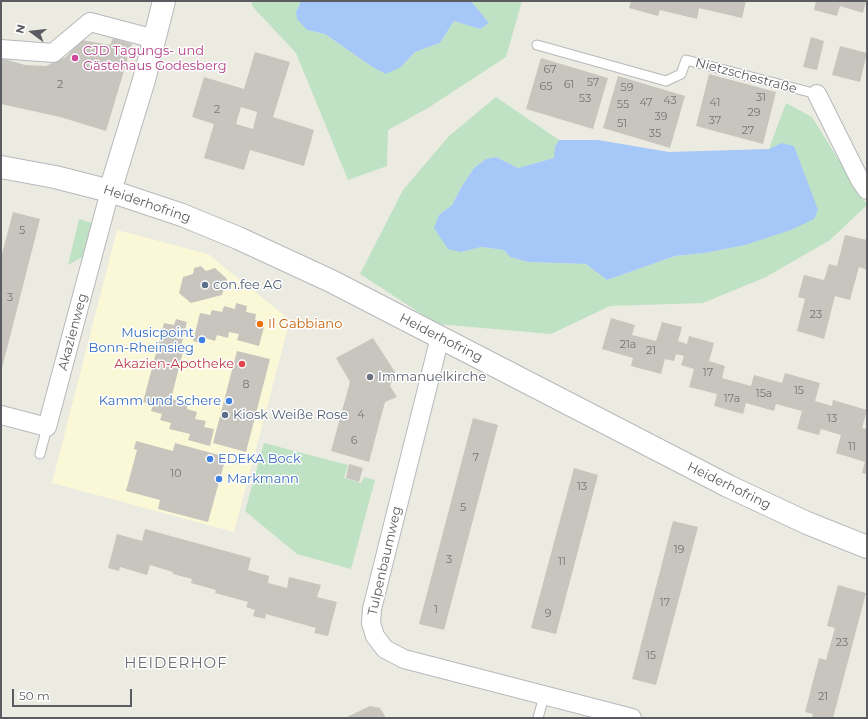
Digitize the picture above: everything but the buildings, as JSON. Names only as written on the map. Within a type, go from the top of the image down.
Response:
[{"type":"street","points":[[110,191],[144,80],[164,1]]},
{"type":"street","points":[[1,49],[53,53],[90,22],[155,38]]},
{"type":"street","name":"Nietzschestraße","points":[[817,94],[860,180],[867,190]]},
{"type":"street","name":"Heiderhofring","points":[[1,166],[55,177],[110,191],[182,215],[238,238],[331,281],[728,486],[807,523],[867,547]]},
{"type":"street","name":"Akazienweg","points":[[47,427],[110,191]]},
{"type":"street","name":"Tulpenbaumweg","points":[[440,337],[372,609],[372,630],[385,649],[404,660],[632,718]]},
{"type":"street","points":[[1,415],[47,427]]},
{"type":"lane","name":"Nietzschestraße","points":[[537,45],[666,81],[681,74],[686,60],[817,94]]},
{"type":"lane","points":[[40,454],[47,427]]},
{"type":"lane","points":[[538,718],[544,696]]},
{"type":"shaded area","points":[[117,230],[208,254],[290,320],[234,532],[52,483]]},
{"type":"green space","points":[[252,1],[301,1],[296,12],[307,30],[325,34],[371,66],[401,67],[415,52],[440,43],[454,21],[480,29],[489,23],[471,1],[522,1],[506,57],[428,108],[388,130],[387,166],[348,180],[296,53],[252,6]]},
{"type":"green space","points":[[496,97],[559,140],[555,147],[555,158],[518,168],[496,157],[486,159],[474,168],[452,205],[439,215],[461,252],[481,247],[504,250],[510,257],[528,262],[586,264],[607,280],[675,256],[705,253],[745,245],[781,143],[769,149],[786,103],[812,117],[867,205],[830,240],[766,277],[703,303],[610,306],[551,334],[437,324],[360,274],[403,190],[449,136]]},
{"type":"green space","points":[[79,219],[92,223],[84,256],[68,265]]},
{"type":"green space","points":[[264,443],[348,465],[344,478],[361,483],[364,477],[375,480],[351,569],[297,554],[245,511]]},
{"type":"water","points":[[301,1],[471,1],[489,23],[480,29],[454,21],[440,43],[415,52],[401,67],[386,74],[371,66],[325,34],[307,30],[297,19],[296,12]]},
{"type":"water","points":[[559,140],[598,140],[669,152],[769,149],[781,143],[794,146],[818,210],[814,219],[791,230],[745,245],[705,253],[675,256],[607,280],[586,264],[528,262],[510,257],[504,250],[481,247],[461,252],[448,249],[434,228],[439,215],[452,205],[474,168],[486,159],[496,157],[518,168],[554,158],[555,147]]},
{"type":"place","name":"CJD Tagungs- und Gästehaus Godesberg","points":[[75,58]]},
{"type":"place","name":"con.fee AG","points":[[205,285]]},
{"type":"place","name":"Il Gabbiano","points":[[260,324]]},
{"type":"place","name":"Musicpoint Bonn-Rheinsieg","points":[[202,340]]},
{"type":"place","name":"Akazien-Apotheke","points":[[242,364]]},
{"type":"place","name":"Immanuelkirche","points":[[370,377]]},
{"type":"place","name":"Kamm und Schere","points":[[229,401]]},
{"type":"place","name":"Kiosk Weiße Rose","points":[[225,415]]},
{"type":"place","name":"EDEKA Bock","points":[[210,459]]},
{"type":"place","name":"Markmann","points":[[219,479]]},
{"type":"district","name":"HEIDERHOF","points":[[176,664]]}]
